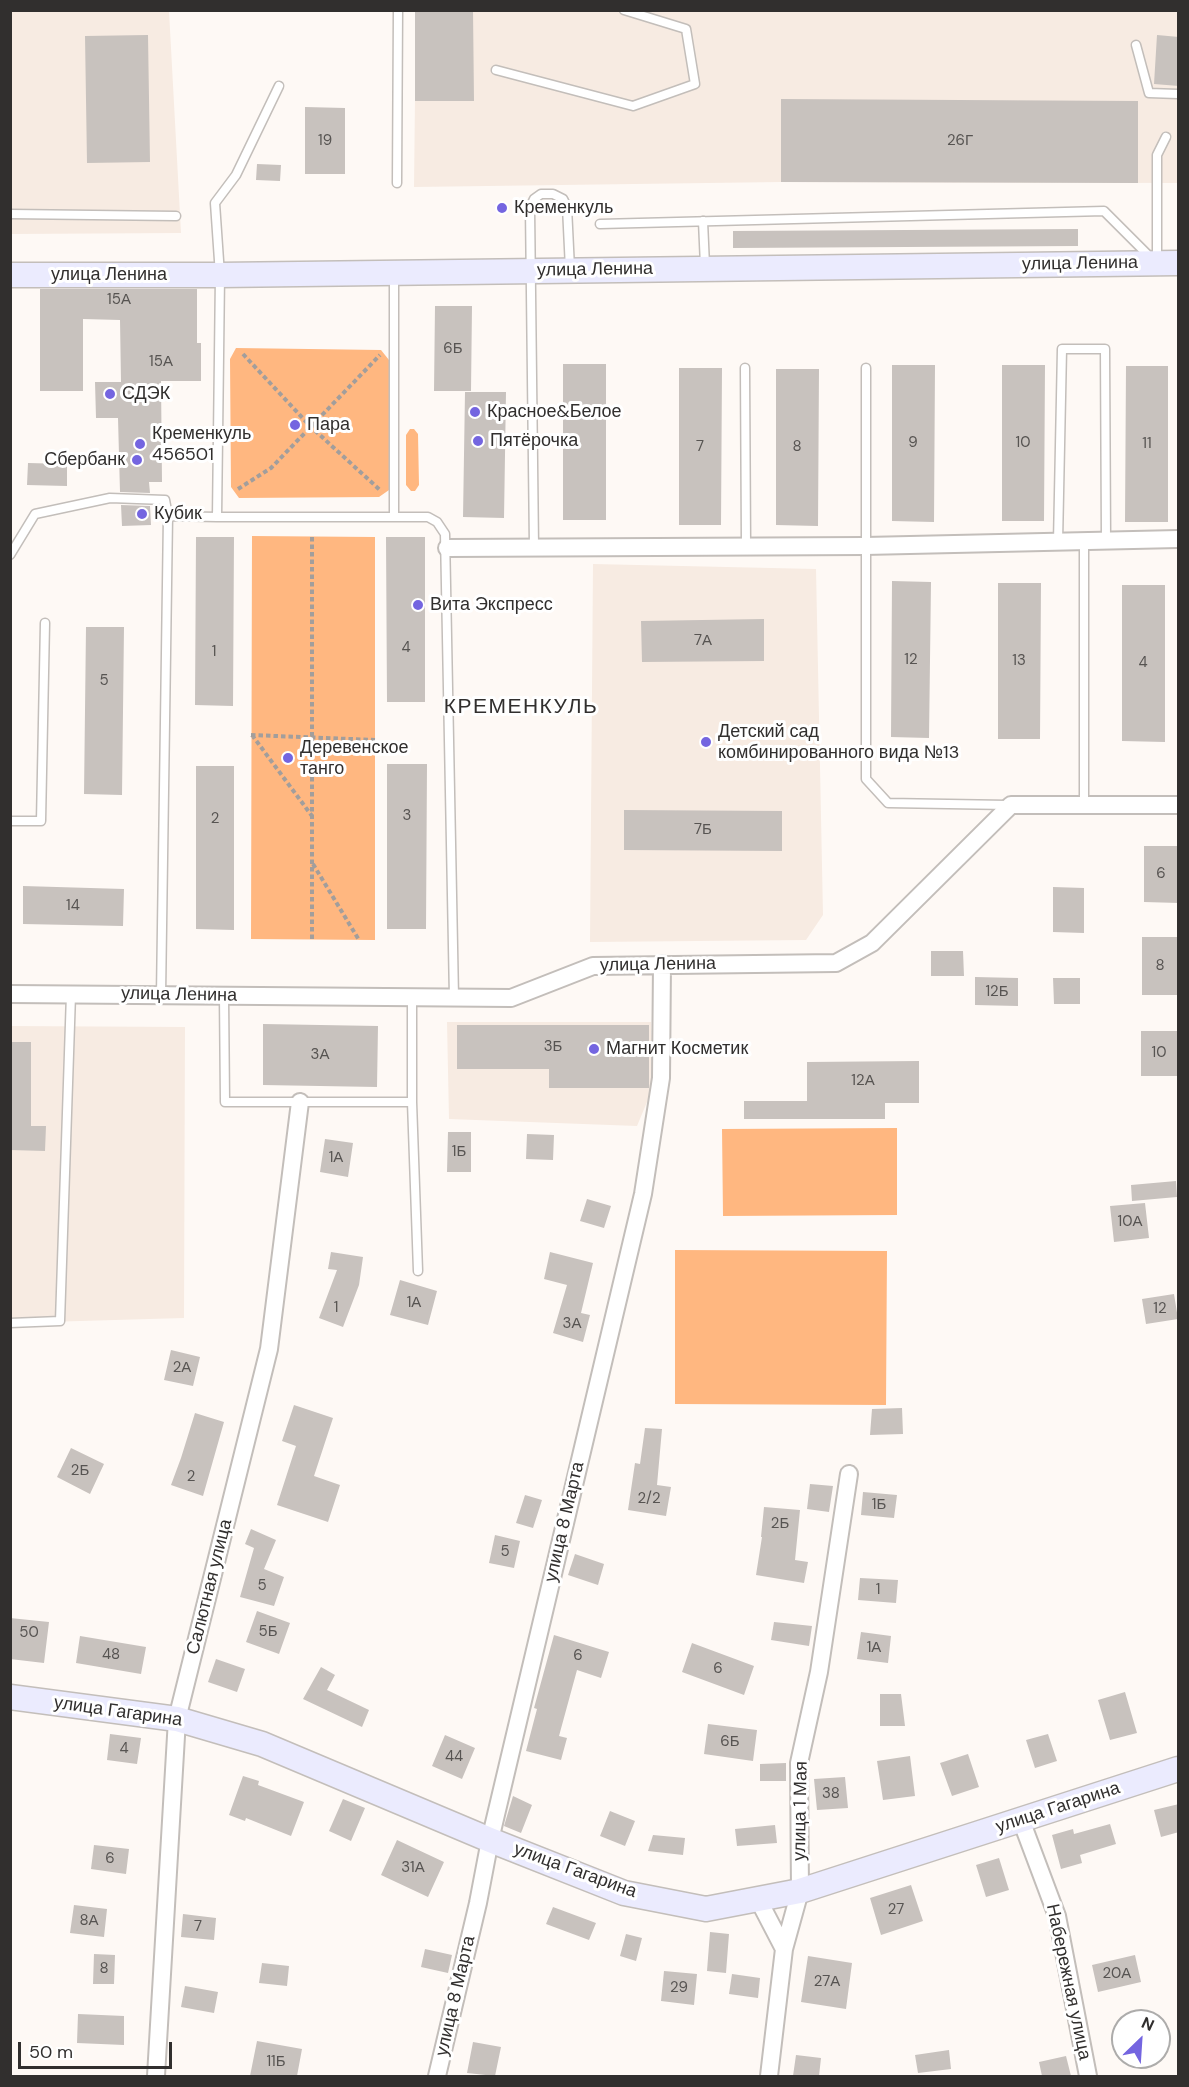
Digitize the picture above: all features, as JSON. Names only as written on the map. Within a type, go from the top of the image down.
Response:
[{"type":"street","name":"улица Ленина","points":[[10,275],[220,275],[1168,263]]},
{"type":"street","points":[[447,548],[865,546],[1179,539]]},
{"type":"street","name":"улица Ленина","points":[[10,994],[511,998],[593,966],[836,963],[872,943],[1011,805]]},
{"type":"street","points":[[1011,805],[1179,805]]},
{"type":"street","name":"улица 8 Марта","points":[[437,2076],[478,1904],[490,1840],[643,1194],[661,1078],[662,964]]},
{"type":"street","name":"Салютная улица","points":[[156,2076],[177,1719],[269,1349],[300,1102]]},
{"type":"street","name":"улица 1 Мая","points":[[769,2076],[784,1949],[800,1891],[799,1763],[819,1672],[849,1474]]},
{"type":"street","name":"улица Гагарина","points":[[10,1697],[177,1719],[262,1744],[490,1840],[624,1893],[706,1909],[800,1891],[1179,1769]]},
{"type":"street","name":"Набережная улица","points":[[1021,1820],[1057,1916],[1088,2076]]},
{"type":"street","points":[[758,1899],[784,1949]]},
{"type":"lane","points":[[397,183],[398,10]]},
{"type":"lane","points":[[496,70],[633,106],[695,84],[686,29],[624,10]]},
{"type":"lane","points":[[1136,45],[1149,93],[1179,94]]},
{"type":"lane","points":[[216,517],[220,275],[215,203],[236,176],[279,86]]},
{"type":"lane","points":[[1166,137],[1157,155],[1168,263]]},
{"type":"lane","points":[[534,547],[530,208],[534,199],[541,194],[553,194],[563,199],[567,207],[570,270]]},
{"type":"lane","points":[[600,224],[1104,211],[1168,263]]},
{"type":"lane","points":[[10,214],[176,216]]},
{"type":"lane","points":[[703,221],[706,269]]},
{"type":"lane","points":[[394,272],[394,516]]},
{"type":"lane","points":[[1058,542],[1062,349],[1105,349],[1106,541]]},
{"type":"lane","points":[[745,368],[746,546]]},
{"type":"lane","points":[[866,368],[866,779],[888,803],[1011,805]]},
{"type":"lane","points":[[10,555],[35,514],[110,498],[165,500],[168,516],[161,995]]},
{"type":"lane","points":[[168,516],[428,517],[437,522],[445,534],[454,998]]},
{"type":"lane","points":[[1084,541],[1084,805]]},
{"type":"lane","points":[[10,821],[41,821],[45,623]]},
{"type":"lane","points":[[10,1323],[60,1321],[71,994]]},
{"type":"lane","points":[[224,996],[225,1102],[412,1101]]},
{"type":"lane","points":[[412,997],[412,1101],[418,1271]]},
{"type":"path","points":[[243,354],[310,426],[380,490]]},
{"type":"path","points":[[238,489],[271,468],[381,354]]},
{"type":"path","points":[[312,537],[312,939]]},
{"type":"path","points":[[312,817],[251,735],[375,740]]},
{"type":"path","points":[[313,864],[359,940]]},
{"type":"shaded area","points":[[10,11],[169,11],[181,233],[11,234]]},
{"type":"shaded area","points":[[416,11],[1178,11],[1178,183],[781,182],[414,187]]},
{"type":"shaded area","points":[[236,348],[381,350],[389,360],[389,490],[379,497],[239,498],[231,487],[230,359]]},
{"type":"shaded area","points":[[410,429],[414,429],[418,434],[419,485],[415,491],[411,491],[406,485],[406,435]]},
{"type":"shaded area","points":[[252,536],[375,537],[375,940],[251,939]]},
{"type":"shaded area","name":"Детский сад комбинированного вида №13","points":[[593,564],[816,569],[823,915],[806,940],[590,942]]},
{"type":"shaded area","points":[[447,1022],[651,1022],[652,1090],[637,1126],[449,1119]]},
{"type":"shaded area","points":[[10,1026],[185,1027],[184,1318],[11,1323]]},
{"type":"shaded area","points":[[897,1128],[897,1215],[723,1216],[722,1129]]},
{"type":"shaded area","points":[[675,1250],[887,1251],[886,1405],[675,1404]]},
{"type":"building","points":[[415,10],[473,10],[474,101],[415,101]]},
{"type":"building","points":[[148,35],[150,162],[87,163],[85,36]]},
{"type":"building","points":[[1157,35],[1179,37],[1179,86],[1154,84]]},
{"type":"building","points":[[781,99],[1138,101],[1138,183],[781,182]]},
{"type":"building","points":[[305,107],[345,108],[345,174],[305,174]]},
{"type":"building","points":[[257,164],[281,165],[280,181],[256,180]]},
{"type":"building","points":[[1078,229],[1078,246],[733,248],[733,231]]},
{"type":"building","points":[[40,289],[197,289],[197,343],[201,343],[201,381],[161,381],[162,482],[149,482],[150,493],[120,492],[118,418],[96,418],[95,382],[121,382],[120,320],[83,319],[83,391],[40,391]]},
{"type":"building","points":[[435,306],[472,306],[471,391],[434,391]]},
{"type":"building","points":[[563,364],[606,364],[606,520],[563,520]]},
{"type":"building","points":[[892,365],[935,365],[934,522],[892,521]]},
{"type":"building","points":[[1002,365],[1045,365],[1044,521],[1002,521]]},
{"type":"building","points":[[1126,366],[1168,366],[1168,522],[1125,522]]},
{"type":"building","points":[[679,368],[722,368],[721,525],[679,525]]},
{"type":"building","points":[[776,369],[819,369],[818,526],[776,525]]},
{"type":"building","points":[[465,392],[506,392],[504,518],[463,517]]},
{"type":"building","points":[[28,463],[67,464],[67,486],[27,485]]},
{"type":"building","points":[[121,505],[150,506],[151,525],[122,526]]},
{"type":"building","points":[[196,537],[234,537],[233,706],[195,705]]},
{"type":"building","points":[[386,537],[425,537],[425,702],[387,702]]},
{"type":"building","points":[[892,581],[931,582],[929,738],[891,737]]},
{"type":"building","points":[[998,583],[1041,583],[1040,739],[998,739]]},
{"type":"building","points":[[1122,585],[1165,585],[1165,742],[1122,741]]},
{"type":"building","points":[[764,619],[764,661],[642,662],[641,621]]},
{"type":"building","points":[[86,627],[124,627],[122,795],[84,794]]},
{"type":"building","points":[[387,764],[427,764],[426,929],[387,929]]},
{"type":"building","points":[[196,766],[234,766],[234,930],[196,929]]},
{"type":"building","points":[[624,810],[782,811],[782,851],[624,850]]},
{"type":"building","points":[[1144,846],[1179,846],[1179,903],[1144,902]]},
{"type":"building","points":[[23,886],[124,889],[123,926],[23,924]]},
{"type":"building","points":[[1053,887],[1084,888],[1084,933],[1053,932]]},
{"type":"building","points":[[1142,937],[1178,937],[1178,995],[1142,995]]},
{"type":"building","points":[[931,951],[963,951],[964,976],[931,976]]},
{"type":"building","points":[[975,977],[1018,978],[1018,1006],[975,1005]]},
{"type":"building","points":[[1053,978],[1080,978],[1080,1004],[1054,1004]]},
{"type":"building","points":[[263,1024],[378,1026],[377,1087],[263,1085]]},
{"type":"building","points":[[457,1025],[649,1025],[649,1088],[549,1088],[549,1069],[457,1069]]},
{"type":"building","points":[[1141,1031],[1177,1031],[1177,1076],[1141,1076]]},
{"type":"building","points":[[10,1042],[31,1042],[31,1126],[46,1126],[45,1151],[10,1150]]},
{"type":"building","points":[[919,1061],[919,1103],[885,1103],[885,1119],[744,1119],[744,1101],[807,1101],[807,1062]]},
{"type":"building","points":[[448,1132],[471,1132],[471,1172],[447,1172]]},
{"type":"building","points":[[527,1134],[554,1135],[553,1160],[526,1159]]},
{"type":"building","points":[[325,1139],[353,1143],[348,1177],[320,1172]]},
{"type":"building","points":[[1176,1181],[1177,1197],[1132,1201],[1131,1185]]},
{"type":"building","points":[[587,1199],[611,1206],[604,1228],[580,1221]]},
{"type":"building","points":[[1145,1203],[1149,1238],[1114,1242],[1110,1206]]},
{"type":"building","points":[[331,1252],[363,1257],[359,1285],[343,1327],[319,1318],[337,1270],[328,1269]]},
{"type":"building","points":[[550,1252],[593,1263],[581,1313],[590,1315],[583,1342],[553,1333],[567,1285],[544,1279]]},
{"type":"building","points":[[400,1280],[437,1291],[428,1325],[390,1315]]},
{"type":"building","points":[[1174,1294],[1178,1319],[1146,1324],[1142,1299]]},
{"type":"building","points":[[171,1350],[200,1357],[193,1386],[164,1380]]},
{"type":"building","points":[[294,1405],[333,1418],[314,1476],[340,1485],[328,1522],[277,1505],[296,1446],[282,1441]]},
{"type":"building","points":[[902,1408],[903,1434],[870,1435],[872,1409]]},
{"type":"building","points":[[195,1413],[224,1422],[203,1496],[171,1485]]},
{"type":"building","points":[[645,1428],[662,1429],[657,1485],[671,1487],[666,1516],[628,1510],[635,1463],[640,1464]]},
{"type":"building","points":[[71,1448],[104,1464],[90,1494],[57,1477]]},
{"type":"building","points":[[810,1484],[833,1486],[829,1512],[807,1509]]},
{"type":"building","points":[[863,1492],[897,1495],[894,1518],[861,1515]]},
{"type":"building","points":[[525,1495],[542,1500],[533,1528],[516,1523]]},
{"type":"building","points":[[764,1507],[800,1510],[795,1560],[808,1562],[804,1583],[756,1575]]},
{"type":"building","points":[[251,1529],[276,1540],[264,1569],[284,1577],[274,1606],[240,1597],[254,1548],[245,1544]]},
{"type":"building","points":[[495,1535],[520,1541],[514,1568],[489,1563]]},
{"type":"building","points":[[575,1554],[604,1564],[598,1585],[568,1575]]},
{"type":"building","points":[[860,1578],[898,1580],[896,1603],[858,1600]]},
{"type":"building","points":[[257,1611],[290,1623],[279,1654],[246,1642]]},
{"type":"building","points":[[10,1618],[49,1622],[44,1663],[10,1659]]},
{"type":"building","points":[[774,1622],[812,1626],[809,1646],[771,1640]]},
{"type":"building","points":[[861,1632],[891,1636],[888,1663],[857,1659]]},
{"type":"building","points":[[554,1635],[609,1652],[601,1678],[577,1670],[559,1736],[567,1738],[561,1760],[526,1751],[537,1709],[534,1708]]},
{"type":"building","points":[[80,1636],[146,1647],[141,1674],[76,1663]]},
{"type":"building","points":[[692,1643],[754,1666],[744,1695],[682,1672]]},
{"type":"building","points":[[216,1659],[245,1669],[237,1692],[208,1682]]},
{"type":"building","points":[[321,1667],[335,1675],[327,1690],[369,1710],[362,1727],[303,1699]]},
{"type":"building","points":[[1125,1692],[1137,1733],[1110,1740],[1098,1700]]},
{"type":"building","points":[[880,1694],[901,1694],[905,1726],[880,1726]]},
{"type":"building","points":[[708,1724],[757,1730],[753,1761],[704,1754]]},
{"type":"building","points":[[110,1734],[141,1738],[137,1764],[107,1760]]},
{"type":"building","points":[[1048,1734],[1057,1761],[1035,1768],[1026,1740]]},
{"type":"building","points":[[445,1735],[475,1748],[462,1779],[432,1766]]},
{"type":"building","points":[[968,1754],[979,1787],[952,1796],[940,1763]]},
{"type":"building","points":[[910,1756],[915,1796],[883,1800],[877,1761]]},
{"type":"building","points":[[786,1763],[786,1781],[760,1781],[760,1764]]},
{"type":"building","points":[[243,1776],[259,1781],[258,1785],[304,1802],[291,1836],[246,1818],[245,1821],[229,1815]]},
{"type":"building","points":[[845,1777],[848,1808],[817,1810],[814,1779]]},
{"type":"building","points":[[513,1796],[532,1805],[521,1833],[504,1826]]},
{"type":"building","points":[[343,1799],[365,1808],[351,1841],[329,1831]]},
{"type":"building","points":[[1179,1804],[1179,1832],[1161,1837],[1154,1810]]},
{"type":"building","points":[[610,1811],[635,1821],[625,1846],[600,1836]]},
{"type":"building","points":[[1110,1824],[1116,1844],[1080,1855],[1082,1863],[1061,1869],[1052,1835],[1073,1829],[1074,1834]]},
{"type":"building","points":[[775,1825],[777,1843],[737,1846],[735,1829]]},
{"type":"building","points":[[653,1835],[685,1838],[683,1855],[648,1851]]},
{"type":"building","points":[[397,1840],[444,1862],[428,1897],[381,1875]]},
{"type":"building","points":[[94,1845],[129,1849],[126,1874],[91,1869]]},
{"type":"building","points":[[999,1858],[1009,1890],[986,1897],[976,1865]]},
{"type":"building","points":[[911,1885],[923,1921],[881,1935],[870,1898]]},
{"type":"building","points":[[74,1905],[107,1909],[104,1937],[70,1933]]},
{"type":"building","points":[[553,1907],[596,1923],[589,1940],[546,1924]]},
{"type":"building","points":[[183,1914],[216,1918],[214,1940],[181,1937]]},
{"type":"building","points":[[710,1932],[729,1934],[726,1973],[707,1971]]},
{"type":"building","points":[[626,1934],[642,1938],[636,1961],[620,1956]]},
{"type":"building","points":[[425,1949],[452,1955],[448,1973],[421,1967]]},
{"type":"building","points":[[94,1954],[115,1955],[114,1984],[93,1984]]},
{"type":"building","points":[[1135,1955],[1141,1982],[1098,1992],[1092,1965]]},
{"type":"building","points":[[808,1956],[852,1963],[846,2009],[801,2002]]},
{"type":"building","points":[[262,1963],[289,1966],[287,1986],[259,1983]]},
{"type":"building","points":[[664,1971],[697,1974],[694,2005],[661,2001]]},
{"type":"building","points":[[732,1974],[760,1978],[758,1998],[729,1994]]},
{"type":"building","points":[[185,1986],[218,1992],[214,2013],[181,2007]]},
{"type":"building","points":[[78,2014],[124,2016],[124,2045],[77,2043]]},
{"type":"building","points":[[257,2041],[302,2049],[297,2076],[250,2076]]},
{"type":"building","points":[[473,2042],[501,2047],[495,2076],[467,2073]]},
{"type":"building","points":[[949,2050],[951,2069],[918,2073],[915,2055]]},
{"type":"building","points":[[796,2055],[821,2058],[819,2076],[793,2076]]},
{"type":"building","points":[[1066,2056],[1071,2076],[1042,2076],[1039,2062]]},
{"type":"place","name":"Кременкуль","points":[[502,208]]},
{"type":"place","name":"СДЭК","points":[[110,394]]},
{"type":"place","name":"Красное&Белое","points":[[475,412]]},
{"type":"place","name":"Пара","points":[[295,425]]},
{"type":"place","name":"Пятёрочка","points":[[478,441]]},
{"type":"place","name":"Кременкуль 456501","points":[[140,444]]},
{"type":"place","name":"Сбербанк","points":[[137,460]]},
{"type":"place","name":"Кубик","points":[[142,514]]},
{"type":"place","name":"Вита Экспресс","points":[[418,605]]},
{"type":"place","name":"Детский сад комбинированного вида №13","points":[[706,742]]},
{"type":"place","name":"Деревенское танго","points":[[288,758]]},
{"type":"place","name":"Магнит Косметик","points":[[594,1049]]},
{"type":"district","name":"КРЕМЕНКУЛЬ","points":[[521,707]]}]
